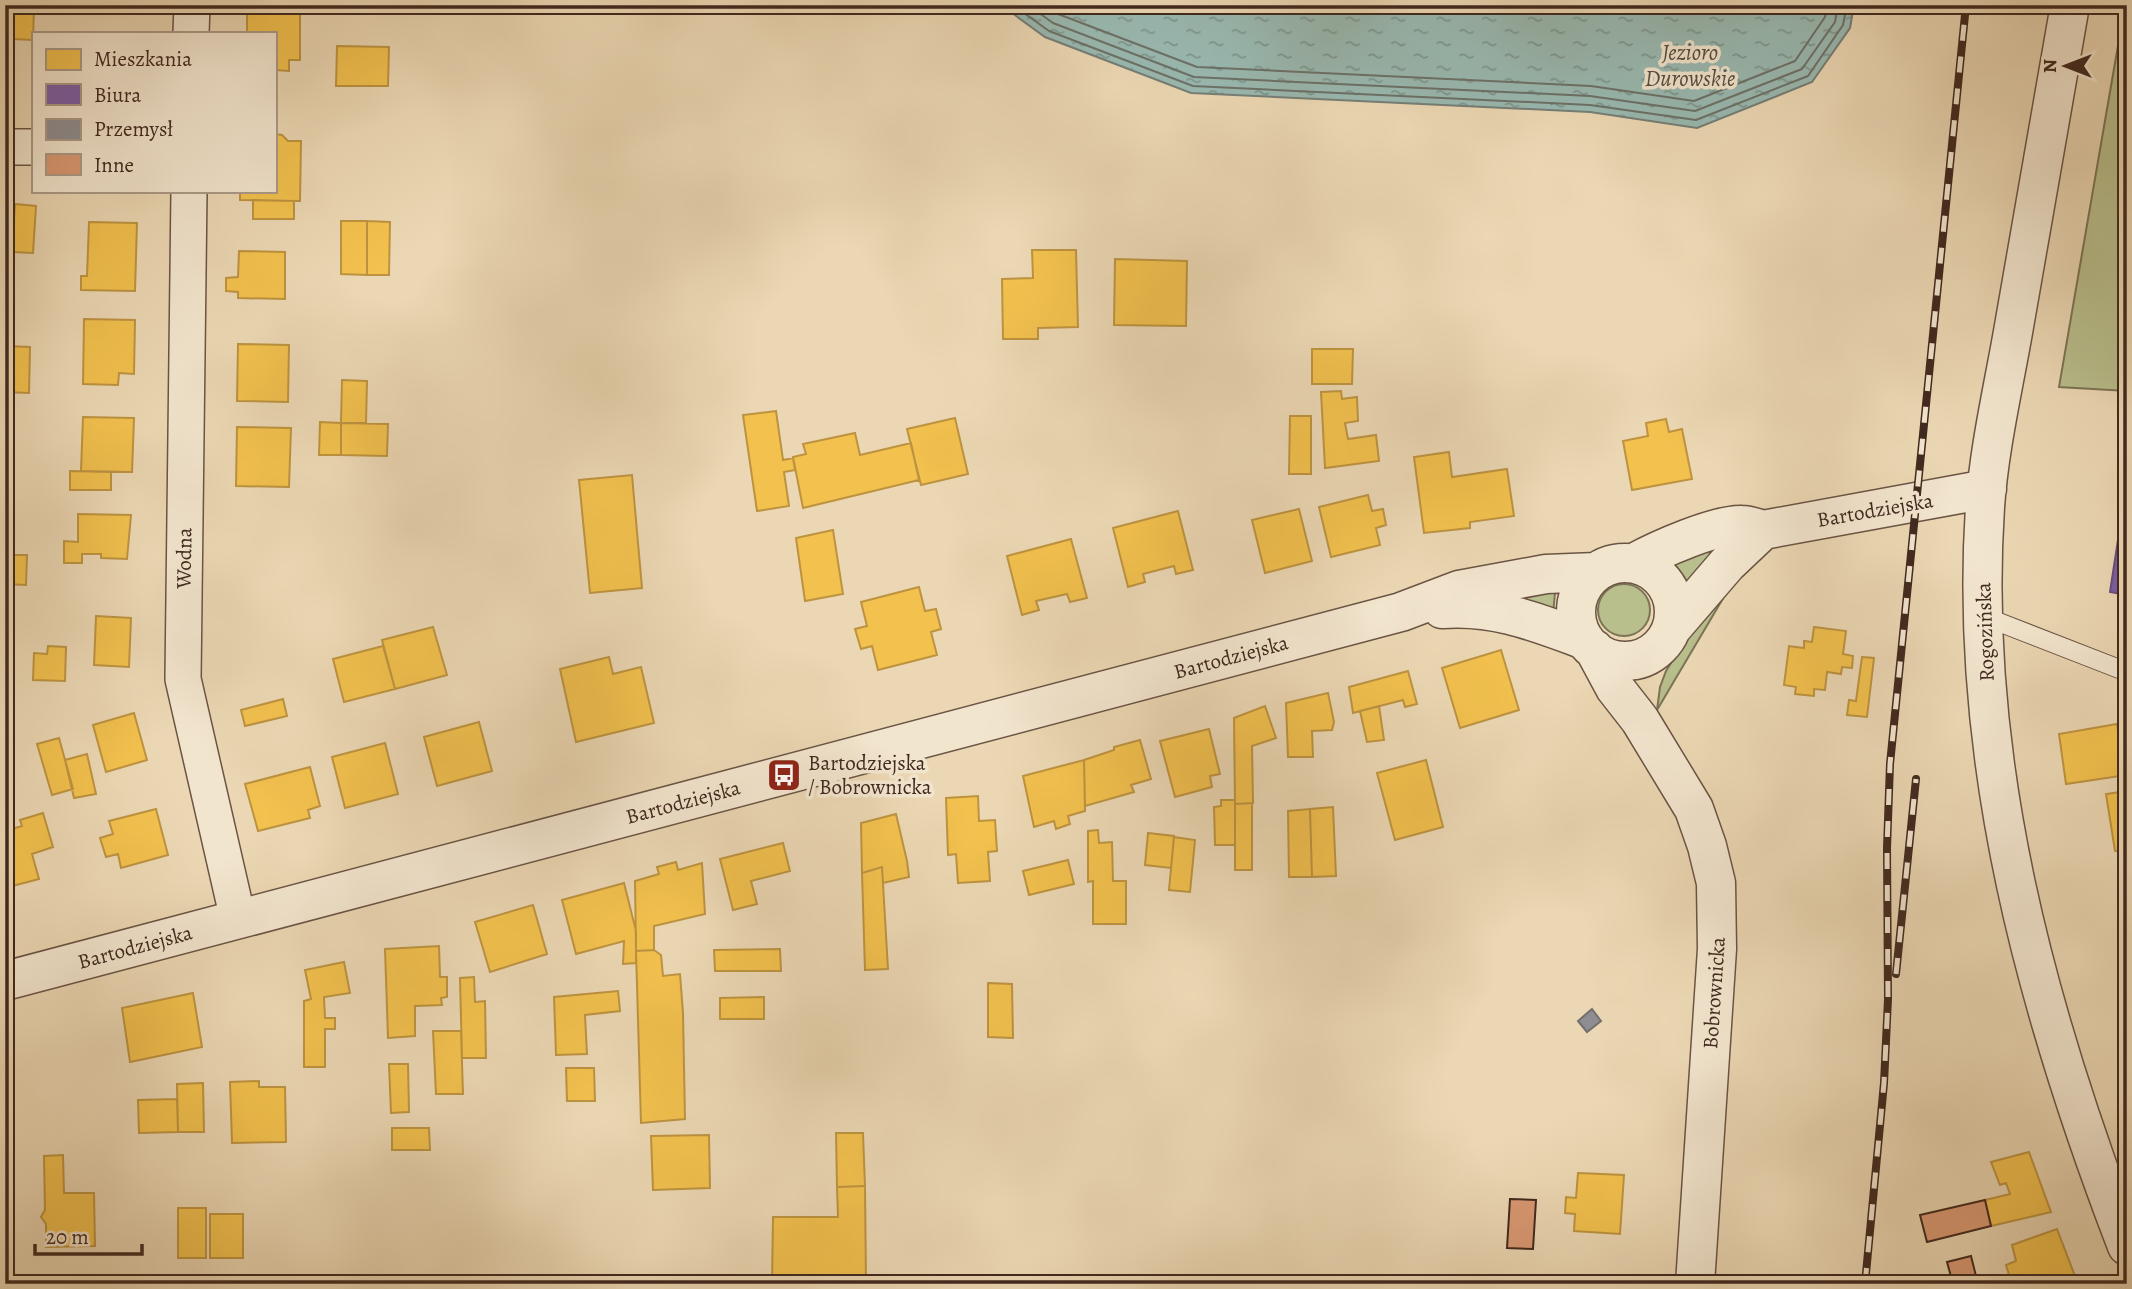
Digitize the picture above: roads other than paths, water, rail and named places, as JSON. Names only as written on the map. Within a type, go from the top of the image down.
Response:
[{"type":"street","points":[[191,32],[192,5]]},
{"type":"street","name":"Rogozińska","points":[[2070,5],[1987,489],[1983,616],[1985,675],[1991,735],[2025,929],[2063,1065],[2127,1246]]},
{"type":"street","points":[[5,147],[32,147]]},
{"type":"street","name":"Wodna","points":[[188,192],[183,679],[238,919]]},
{"type":"street","name":"Bartodziejska","points":[[1634,563],[1663,547],[1741,525],[1763,530],[1987,489]]},
{"type":"street","points":[[1640,720],[1661,641],[1675,611],[1672,594],[1663,580],[1650,569],[1634,563],[1608,565],[1596,572],[1586,583],[1579,596],[1577,611],[1578,626],[1589,645],[1616,660],[1634,660],[1661,641],[1727,564],[1763,530]]},
{"type":"street","name":"Bartodziejska","points":[[5,981],[1401,612],[1459,590],[1546,574],[1596,572]]},
{"type":"street","name":"Bartodziejska","points":[[1401,612],[1482,608],[1538,622],[1589,645]]},
{"type":"street","name":"Bobrownicka","points":[[1589,645],[1615,688],[1640,720],[1694,808],[1716,883],[1717,949],[1695,1284]]},
{"type":"lane","points":[[1983,616],[2127,672]]},
{"type":"water","name":"Jezioro Durowskie","points":[[1001,5],[1854,5],[1850,28],[1812,82],[1697,128],[1590,112],[1191,93],[1045,37]]},
{"type":"railway","points":[[1865,1284],[1884,1083],[1888,999],[1887,848],[1890,764],[1966,5]]},
{"type":"railway","points":[[1896,974],[1916,779]]},
{"type":"place","name":"Bartodziejska / Bobrownicka","points":[[784,775]]}]
